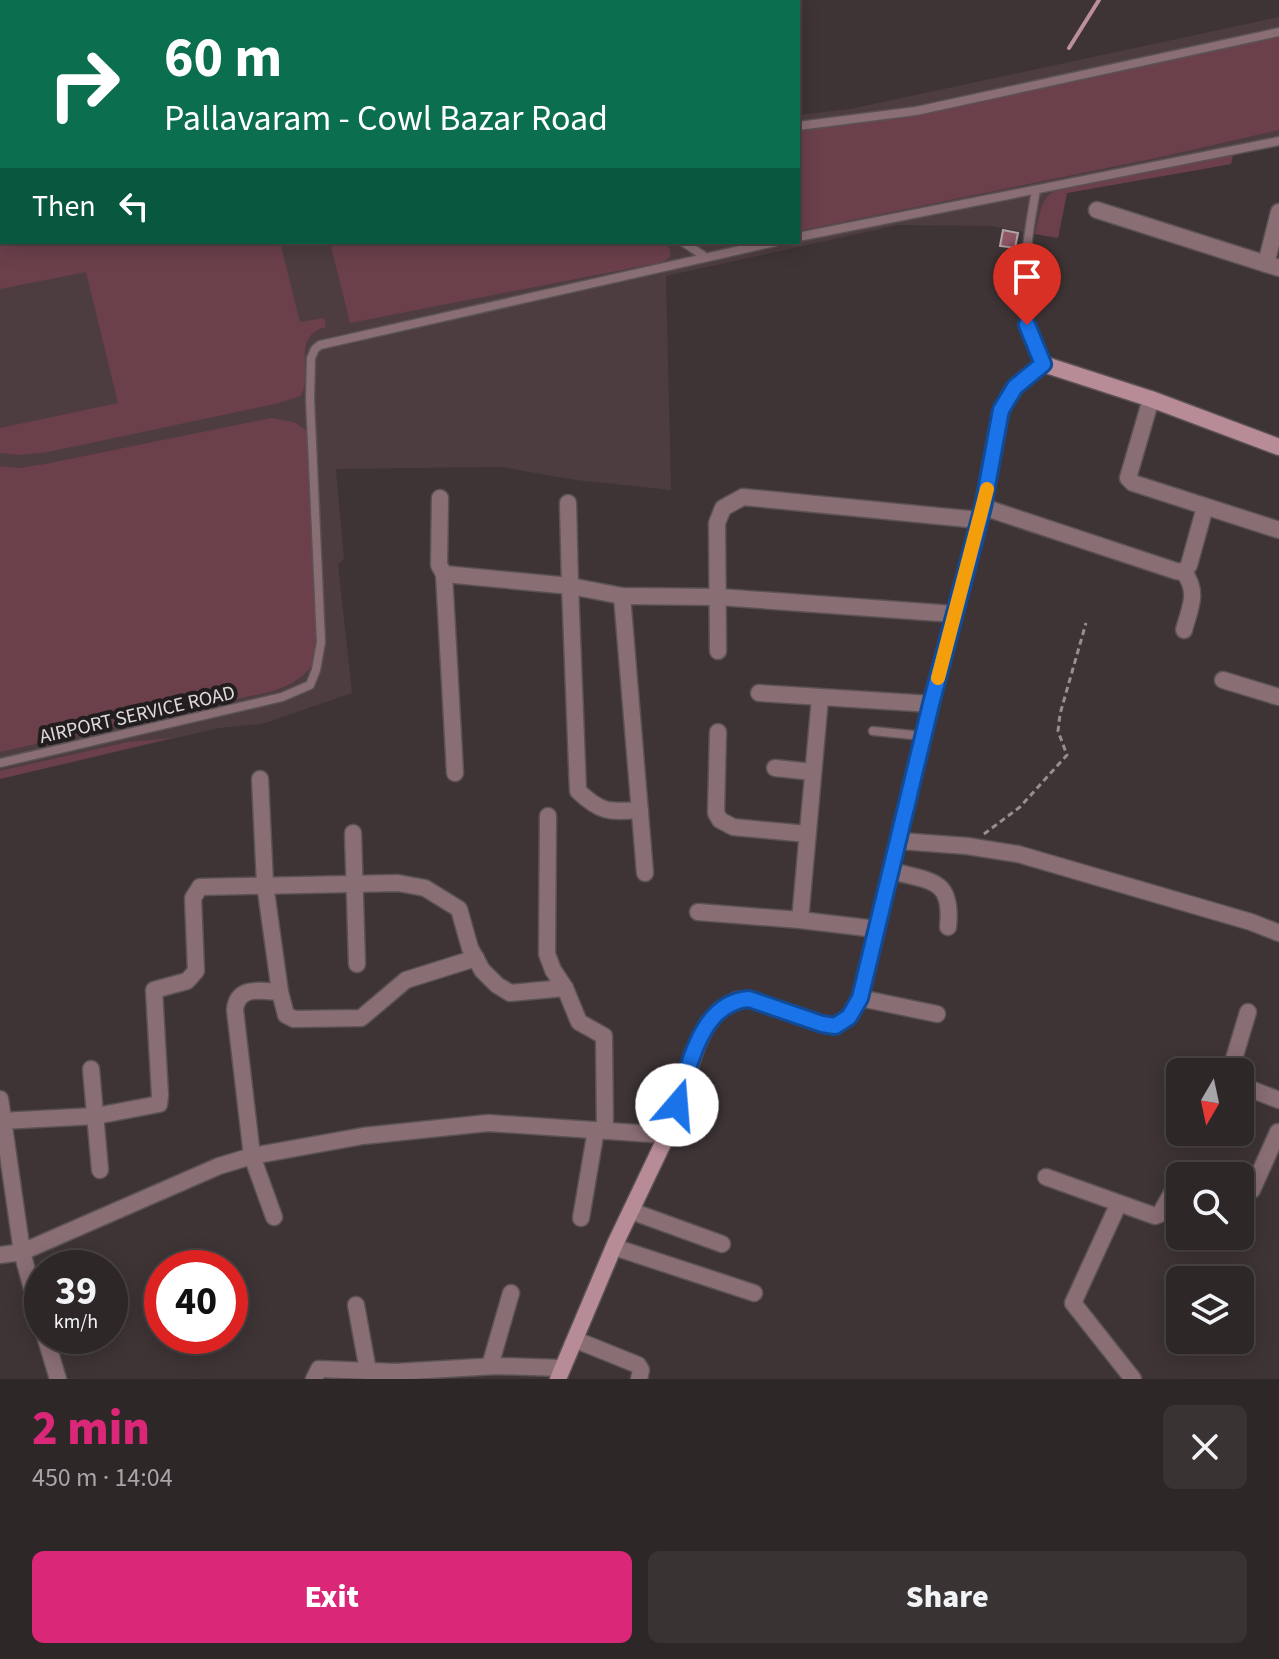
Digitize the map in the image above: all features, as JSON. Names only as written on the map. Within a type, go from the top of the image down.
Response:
[{"type":"street","points":[[1097,210],[1272,266],[1279,212]]},
{"type":"street","points":[[314,1379],[319,1369],[368,1371],[393,1376],[490,1366],[560,1374],[614,1247],[667,1135],[697,1046],[708,1023],[720,1010],[737,1000],[749,999],[822,1024],[835,1026],[849,1017],[860,998],[900,841],[931,704],[981,514],[1001,410],[1015,387],[1043,364],[1151,399],[1279,447]]},
{"type":"street","points":[[1151,399],[1128,478],[1133,483],[1279,530]]},
{"type":"street","points":[[718,651],[717,523],[723,508],[743,497],[981,514],[1184,572],[1194,585],[1194,594],[1184,630]]},
{"type":"street","points":[[440,498],[439,565],[444,574],[455,773]]},
{"type":"street","points":[[568,503],[578,791],[591,804],[607,812],[640,810]]},
{"type":"street","points":[[1184,572],[1189,565],[1205,507]]},
{"type":"street","points":[[444,574],[570,586],[622,596],[719,597],[954,614]]},
{"type":"street","points":[[622,596],[645,873]]},
{"type":"street","points":[[1223,680],[1279,697]]},
{"type":"street","points":[[759,693],[931,704]]},
{"type":"street","points":[[800,920],[820,698]]},
{"type":"street","points":[[718,732],[716,813],[720,820],[733,827],[807,834]]},
{"type":"street","points":[[775,768],[813,772]]},
{"type":"street","points":[[260,779],[265,884],[286,1015],[294,1019],[361,1018],[406,980],[476,958]]},
{"type":"street","points":[[548,816],[547,954],[579,1022],[604,1036],[600,1130],[581,1218]]},
{"type":"street","points":[[353,833],[357,964]]},
{"type":"street","points":[[900,841],[1018,854],[1251,922],[1279,933]]},
{"type":"street","points":[[892,871],[939,886],[950,903],[948,927]]},
{"type":"street","points":[[1,1121],[96,1116],[159,1104],[154,990],[187,981],[196,971],[193,898],[195,891],[209,885],[398,883],[425,888],[459,909],[470,948],[482,970],[497,985],[510,993],[565,988]]},
{"type":"street","points":[[698,912],[876,929]]},
{"type":"street","points":[[274,1217],[252,1156],[236,1003],[245,992],[280,992]]},
{"type":"street","points":[[860,998],[937,1014]]},
{"type":"street","points":[[1234,1058],[1248,1012]]},
{"type":"street","points":[[91,1069],[100,1170]]},
{"type":"street","points":[[1254,1090],[1279,1100]]},
{"type":"street","points":[[0,1099],[24,1259]]},
{"type":"street","points":[[0,1255],[22,1252],[219,1166],[252,1156],[363,1136],[488,1123],[667,1135]]},
{"type":"street","points":[[1254,1186],[1279,1132]]},
{"type":"street","points":[[1046,1177],[1146,1215],[1160,1214],[1166,1204]]},
{"type":"street","points":[[1118,1205],[1073,1303],[1133,1379]]},
{"type":"street","points":[[631,1211],[722,1244]]},
{"type":"street","points":[[614,1247],[754,1293]]},
{"type":"street","points":[[490,1366],[511,1293]]},
{"type":"street","points":[[356,1305],[368,1371]]},
{"type":"street","points":[[576,1340],[638,1365],[641,1370],[639,1379]]},
{"type":"street","points":[[50,1354],[58,1379]]},
{"type":"lane","points":[[800,126],[916,111],[1279,32]]},
{"type":"lane","points":[[800,237],[1279,141]]},
{"type":"lane","points":[[1036,190],[1026,241],[1027,325],[1043,364]]},
{"type":"lane","points":[[686,244],[704,256],[765,244]]},
{"type":"lane","name":"AIRPORT SERVICE ROAD","points":[[0,763],[282,697],[310,685],[321,642],[310,399],[311,358],[320,345],[704,256]]},
{"type":"lane","points":[[873,731],[924,736]]},
{"type":"path","points":[[967,846],[1020,807],[1067,755],[1058,731],[1060,714],[1086,623]]},
{"type":"shaded area","points":[[1279,17],[1279,145],[1233,154],[1231,164],[1067,193],[1058,238],[991,226],[898,225],[666,276],[671,490],[576,480],[500,467],[336,469],[344,560],[338,564],[352,693],[262,724],[219,728],[0,779],[0,244],[800,244],[800,115],[850,109]]},
{"type":"shaded area","points":[[1279,33],[1279,130],[800,231],[800,131],[855,123]]},
{"type":"shaded area","points":[[1233,154],[1231,164],[1067,193],[1058,238],[1035,234],[1044,202],[1058,189]]},
{"type":"shaded area","points":[[0,244],[280,244],[300,322],[324,318],[326,327],[315,332],[306,346],[301,396],[48,452],[0,453],[0,428],[118,403],[86,272],[0,289]]},
{"type":"shaded area","points":[[330,244],[666,244],[670,250],[670,257],[663,262],[350,323]]},
{"type":"shaded area","points":[[271,418],[294,422],[309,432],[321,652],[311,667],[295,681],[273,691],[0,752],[0,466],[20,468],[45,464]]},
{"type":"shaded area","points":[[172,738],[0,779],[0,771],[128,742]]},
{"type":"building","points":[[1003,230],[1018,233],[1015,248],[1000,246]]},
{"type":"waterway","points":[[1069,48],[1099,0]]},
{"type":"slow traffic","points":[[938,678],[987,489]]},
{"type":"route","points":[[677,1105],[708,1023],[720,1010],[737,1000],[749,999],[835,1026],[849,1017],[860,998],[931,704],[983,507],[1001,410],[1015,387],[1043,364],[1027,325]]}]
